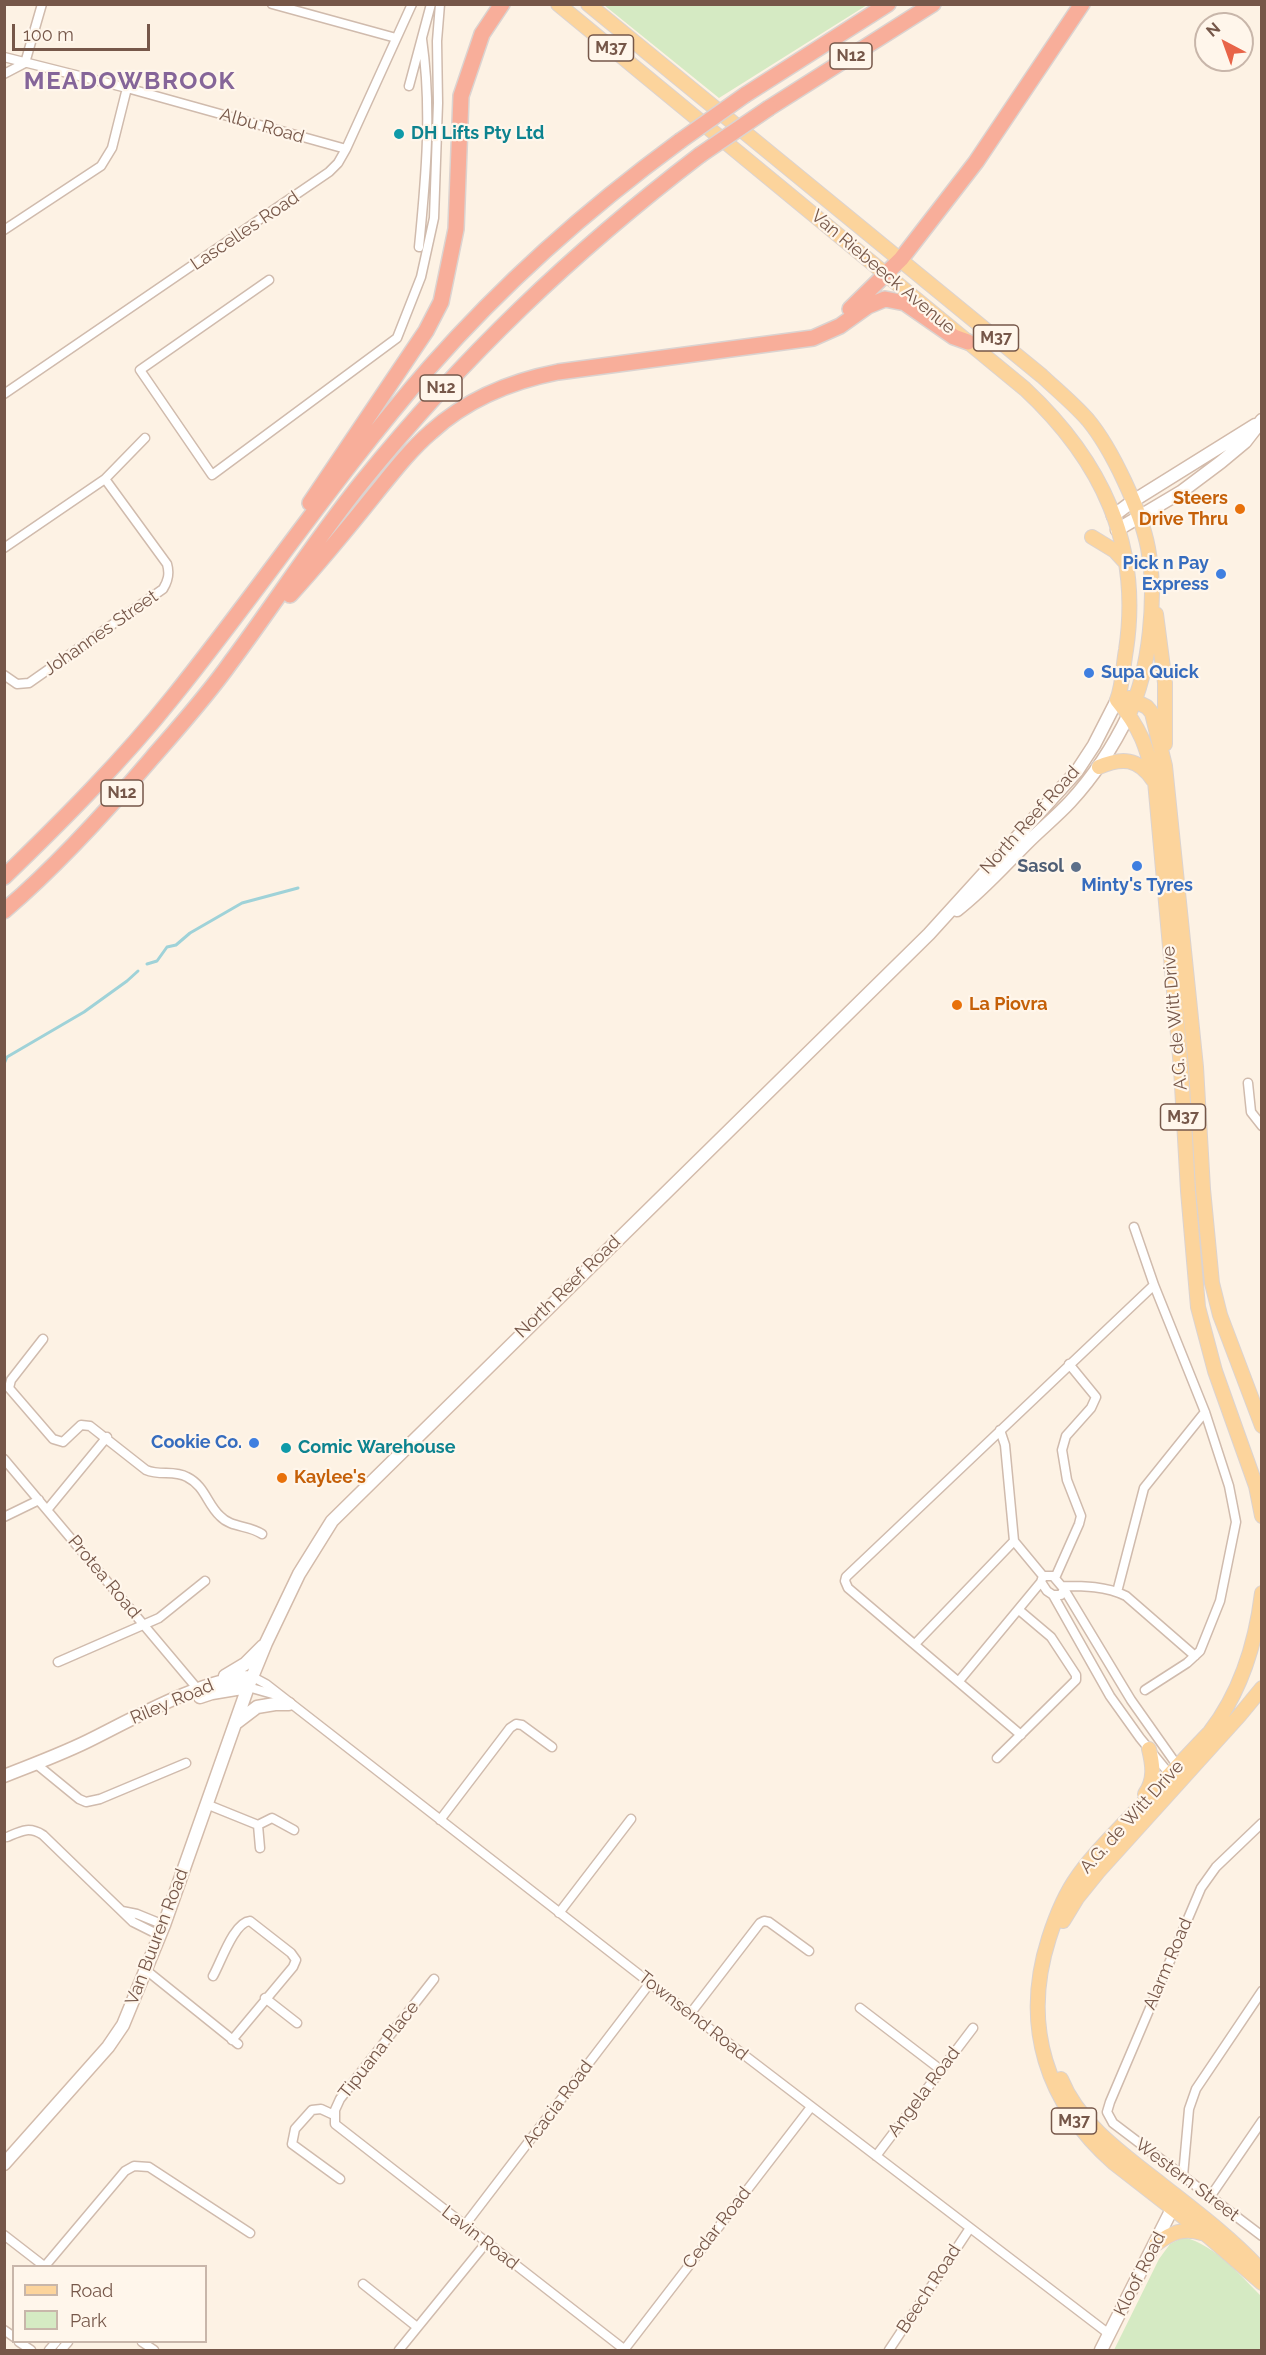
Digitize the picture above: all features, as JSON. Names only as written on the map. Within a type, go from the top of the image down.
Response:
[{"type":"highway","points":[[234,618],[426,331],[441,302],[456,229],[461,96],[482,34],[502,4]]},
{"type":"highway","name":"N12","points":[[4,877],[117,764],[173,697],[356,458],[431,366],[509,285],[636,173],[745,95],[888,4]]},
{"type":"highway","name":"N12","points":[[4,911],[77,843],[182,724],[229,665],[360,484],[438,392],[522,306],[597,237],[700,155],[769,108],[933,4]]},
{"type":"highway","points":[[813,339],[841,318],[901,259],[975,162],[1082,4]]},
{"type":"highway","points":[[229,665],[431,431],[466,406],[500,389],[558,372],[813,339],[840,326],[868,306],[885,299],[905,303],[954,337],[968,342]]},
{"type":"main road","name":"Van Riebeeck Avenue","points":[[558,4],[1025,389],[1067,433],[1102,489],[1128,564],[1130,624],[1118,698]]},
{"type":"main road","name":"Van Riebeeck Avenue","points":[[588,4],[1042,376],[1088,420],[1112,456],[1139,518]]},
{"type":"main road","points":[[1115,523],[1133,501],[1260,422]]},
{"type":"main road","points":[[1115,523],[1139,518],[1181,492],[1245,442],[1260,422]]},
{"type":"main road","name":"M37","points":[[1129,714],[1136,700],[1146,660],[1150,614],[1148,547],[1139,518]]},
{"type":"main road","points":[[1092,537],[1115,551],[1128,564]]},
{"type":"main road","points":[[1150,567],[1165,683],[1164,766]]},
{"type":"main road","points":[[1118,698],[1136,700]]},
{"type":"main road","name":"A.G. de Witt Drive","points":[[1118,698],[1145,741],[1155,782],[1196,1067],[1203,1189],[1212,1282],[1220,1315],[1262,1426]]},
{"type":"main road","name":"North Reef Road","points":[[250,1682],[299,1574],[332,1521],[931,932],[1077,771],[1094,745],[1118,698]]},
{"type":"main road","name":"A.G. de Witt Drive","points":[[1136,700],[1152,713],[1164,766],[1188,1191],[1198,1307],[1206,1342],[1256,1486],[1262,1516]]},
{"type":"main road","name":"North Reef Road","points":[[931,932],[993,879],[1070,802],[1114,747],[1129,714]]},
{"type":"main road","points":[[1099,767],[1115,760],[1130,761],[1145,769],[1155,782]]},
{"type":"main road","points":[[1188,1191],[1203,1189]]},
{"type":"main road","points":[[1191,1228],[1206,1226]]},
{"type":"main road","name":"A.G. de Witt Drive","points":[[1262,1593],[1248,1657],[1231,1698],[1210,1732],[1065,1916],[1052,1949],[1044,1992],[1047,2036],[1064,2086],[1080,2110],[1209,2237],[1262,2283]]},
{"type":"main road","points":[[214,1683],[245,1664],[267,1643]]},
{"type":"main road","name":"Riley Road","points":[[5,1775],[201,1692],[214,1683],[236,1677],[250,1682]]},
{"type":"main road","name":"Riley Road","points":[[201,1692],[250,1682]]},
{"type":"main road","name":"Van Buuren Road","points":[[4,2164],[108,2047],[123,2025],[162,1930],[250,1682]]},
{"type":"main road","name":"A.G. de Witt Drive","points":[[1262,1688],[1239,1716],[1098,1850],[1077,1877],[1057,1915],[1039,1973],[1037,1994],[1040,2038],[1053,2083],[1074,2120],[1114,2163],[1175,2202],[1236,2246],[1262,2272]]},
{"type":"main road","points":[[236,1722],[257,1707],[284,1700]]},
{"type":"main road","points":[[1127,1821],[1152,1781],[1153,1763],[1149,1749]]},
{"type":"main road","name":"Kloof Road","points":[[1101,2350],[1175,2202]]},
{"type":"main road","points":[[1156,2244],[1167,2236],[1183,2230],[1200,2232],[1209,2237]]},
{"type":"street","points":[[4,74],[26,63],[42,4]]},
{"type":"street","points":[[273,4],[396,38]]},
{"type":"street","name":"Lascelles Road","points":[[4,394],[322,178],[338,164],[412,4]]},
{"type":"street","points":[[409,86],[432,4]]},
{"type":"street","points":[[269,280],[140,370],[212,475],[397,338],[421,277],[434,218],[438,103],[436,41],[440,4]]},
{"type":"street","points":[[418,247],[427,168],[428,81],[422,39]]},
{"type":"street","name":"Albu Road","points":[[4,57],[127,88],[346,149]]},
{"type":"street","points":[[4,230],[101,166],[112,148],[127,88]]},
{"type":"street","points":[[4,548],[105,479],[145,438]]},
{"type":"street","name":"Johannes Street","points":[[4,675],[17,684],[29,683],[163,589],[167,582],[169,570],[167,564],[105,479]]},
{"type":"street","points":[[1248,1083],[1251,1112],[1262,1126]]},
{"type":"street","points":[[1134,1227],[1154,1285],[1205,1412],[1229,1486],[1236,1522],[1220,1601],[1205,1641],[1195,1656],[1145,1690]]},
{"type":"street","points":[[1020,1735],[848,1588],[846,1577],[1154,1285]]},
{"type":"street","points":[[43,1339],[11,1380],[9,1388],[58,1442],[63,1442],[77,1427],[86,1424],[106,1437],[146,1470],[155,1474],[176,1473],[187,1477],[198,1484],[220,1517],[230,1523],[255,1529],[262,1534]]},
{"type":"street","points":[[1055,1578],[1081,1516],[1064,1468],[1063,1443],[1066,1436],[1091,1408],[1096,1397],[1069,1364]]},
{"type":"street","points":[[1118,1592],[1144,1488],[1205,1412]]},
{"type":"street","points":[[1000,1430],[1005,1445],[1014,1541],[1042,1579],[1047,1591],[1053,1595],[1110,1696],[1149,1749],[1178,1774]]},
{"type":"street","points":[[47,1510],[106,1437]]},
{"type":"street","name":"Protea Road","points":[[4,1458],[201,1692]]},
{"type":"street","points":[[4,1517],[39,1500]]},
{"type":"street","points":[[915,1644],[1014,1541]]},
{"type":"street","points":[[959,1681],[1042,1579],[1050,1575],[1063,1587],[1178,1774]]},
{"type":"street","points":[[58,1662],[159,1618],[205,1581]]},
{"type":"street","points":[[1063,1587],[1104,1588],[1126,1596],[1195,1656]]},
{"type":"street","points":[[1053,1595],[1061,1595],[1063,1587]]},
{"type":"street","points":[[997,1758],[1076,1680],[1076,1675],[1057,1644],[1019,1610]]},
{"type":"street","points":[[1076,1637],[1089,1629]]},
{"type":"street","name":"Townsend Road","points":[[250,1682],[284,1700],[969,2229],[1109,2334]]},
{"type":"street","points":[[440,1820],[510,1728],[516,1724],[522,1725],[552,1747]]},
{"type":"street","points":[[35,1763],[79,1799],[86,1802],[186,1763]]},
{"type":"street","points":[[206,1804],[258,1826]]},
{"type":"street","points":[[258,1826],[272,1818],[294,1830]]},
{"type":"street","points":[[559,1913],[631,1819]]},
{"type":"street","name":"Alarm Road","points":[[1113,2123],[1107,2112],[1110,2102],[1201,1888],[1216,1867],[1262,1823]]},
{"type":"street","points":[[258,1826],[260,1848]]},
{"type":"street","points":[[8,1837],[31,1829],[43,1835],[121,1911],[137,1914],[162,1930]]},
{"type":"street","points":[[146,1970],[235,2042],[265,1998],[293,1967],[296,1960],[291,1953],[250,1921],[246,1921],[238,1926],[213,1976]]},
{"type":"street","points":[[690,2013],[760,1923],[769,1922],[809,1951]]},
{"type":"street","name":"Tipuana Place","points":[[335,2120],[340,2099],[434,1979]]},
{"type":"street","name":"Acacia Road","points":[[465,2225],[650,1983]]},
{"type":"street","points":[[1183,2176],[1189,2109],[1196,2090],[1262,1990]]},
{"type":"street","points":[[265,1998],[297,2023]]},
{"type":"street","points":[[860,2008],[941,2070]]},
{"type":"street","name":"Angela Road","points":[[876,2156],[972,2028]]},
{"type":"street","name":"Cedar Road","points":[[624,2350],[811,2107]]},
{"type":"street","points":[[335,2120],[321,2109],[312,2110],[295,2129],[291,2141],[297,2149],[340,2179]]},
{"type":"street","name":"Lavin Road","points":[[335,2120],[486,2243],[624,2350]]},
{"type":"street","points":[[1210,2197],[1262,2121]]},
{"type":"street","name":"Western Street","points":[[1113,2123],[1262,2236]]},
{"type":"street","points":[[45,2265],[125,2171],[134,2166],[149,2167],[250,2233]]},
{"type":"street","name":"Beech Road","points":[[889,2350],[969,2229]]},
{"type":"street","points":[[4,2235],[43,2265]]},
{"type":"street","points":[[399,2350],[486,2243]]},
{"type":"street","points":[[363,2284],[417,2328]]},
{"type":"green space","points":[[604,5],[867,5],[719,98]]},
{"type":"green space","points":[[1184,2237],[1196,2241],[1217,2254],[1261,2296],[1261,2350],[1114,2350],[1159,2259],[1170,2244]]},
{"type":"waterway","points":[[147,964],[157,961],[167,947],[176,945],[190,933],[242,903],[298,888]]},
{"type":"waterway","points":[[4,1064],[7,1057],[84,1012],[138,971]]},
{"type":"place","name":"DH Lifts Pty Ltd","points":[[399,134]]},
{"type":"place","name":"Steers Drive Thru","points":[[1240,509]]},
{"type":"place","name":"Pick n Pay Express","points":[[1221,574]]},
{"type":"place","name":"Supa Quick","points":[[1089,673]]},
{"type":"place","name":"Minty's Tyres","points":[[1137,866]]},
{"type":"place","name":"Sasol","points":[[1076,867]]},
{"type":"place","name":"La Piovra","points":[[957,1005]]},
{"type":"place","name":"Cookie Co.","points":[[254,1443]]},
{"type":"place","name":"Comic Warehouse","points":[[286,1448]]},
{"type":"place","name":"Kaylee's","points":[[282,1478]]},
{"type":"district","name":"MEADOWBROOK","points":[[130,82]]}]
